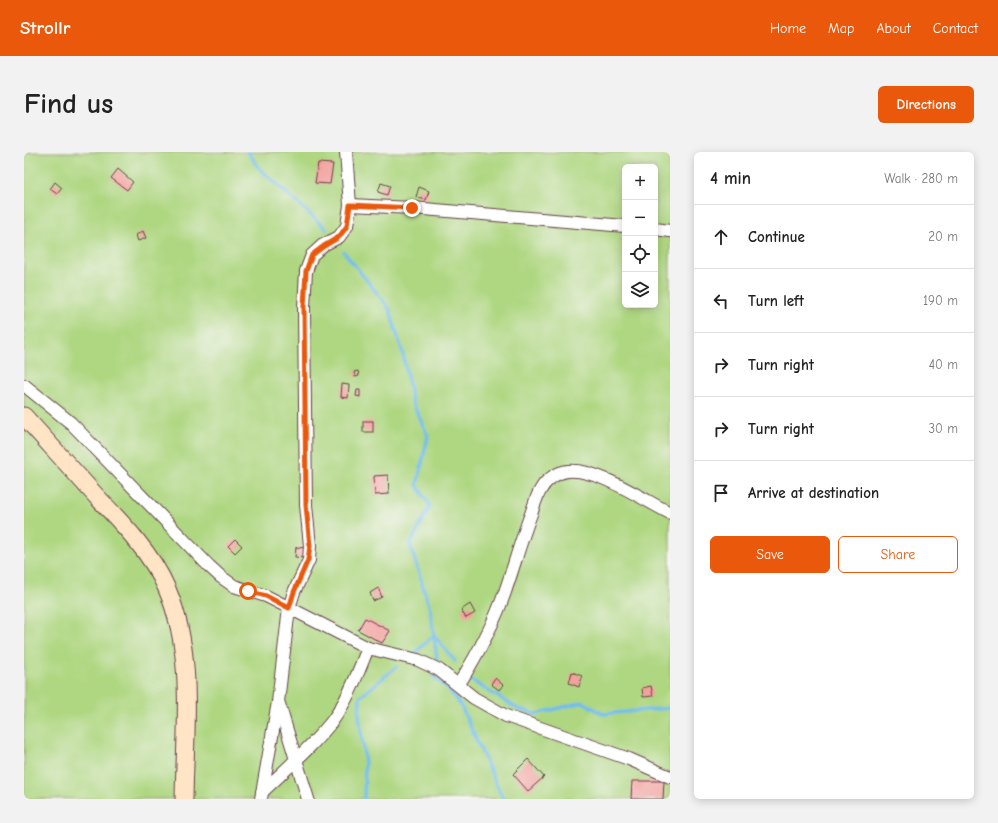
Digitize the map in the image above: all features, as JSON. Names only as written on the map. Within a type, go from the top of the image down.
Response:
[{"type":"main road","points":[[24,416],[122,524],[156,568],[167,589],[182,641],[185,666],[184,799]]},
{"type":"street","points":[[261,796],[278,702],[289,608],[294,592],[308,560],[310,546],[306,505],[304,307],[306,271],[312,255],[339,237],[347,226],[350,205],[346,152]]},
{"type":"street","points":[[350,205],[420,209],[622,226]]},
{"type":"street","points":[[658,229],[670,231]]},
{"type":"street","points":[[24,385],[71,423],[221,577],[234,586],[266,596],[368,648],[418,660],[439,670],[459,684],[474,698],[506,716],[629,759],[670,777]]},
{"type":"street","points":[[459,684],[489,631],[505,593],[521,541],[541,488],[549,479],[558,473],[567,471],[593,473],[670,513]]},
{"type":"street","points":[[261,796],[337,714],[356,680],[368,648]]},
{"type":"street","points":[[278,702],[308,799]]},
{"type":"green space","points":[[24,152],[670,152],[670,799],[24,799]]},
{"type":"building","points":[[318,163],[333,164],[330,184],[315,183]]},
{"type":"building","points":[[118,169],[133,182],[127,190],[111,178]]},
{"type":"building","points":[[55,182],[62,188],[57,194],[50,189]]},
{"type":"building","points":[[381,183],[390,186],[387,195],[378,192]]},
{"type":"building","points":[[419,187],[429,191],[426,200],[416,197]]},
{"type":"building","points":[[143,231],[146,238],[138,241],[136,235]]},
{"type":"building","points":[[358,371],[359,376],[355,377],[354,372]]},
{"type":"building","points":[[342,384],[349,385],[348,398],[341,397]]},
{"type":"building","points":[[357,390],[360,390],[360,397],[356,396]]},
{"type":"building","points":[[363,421],[373,421],[373,432],[363,432]]},
{"type":"building","points":[[388,475],[389,494],[375,495],[374,476]]},
{"type":"building","points":[[235,539],[242,546],[235,553],[228,546]]},
{"type":"building","points":[[296,547],[306,548],[305,558],[295,557]]},
{"type":"building","points":[[378,588],[382,597],[373,601],[370,593]]},
{"type":"building","points":[[470,604],[475,613],[466,618],[461,610]]},
{"type":"building","points":[[365,618],[390,631],[382,643],[358,630]]},
{"type":"building","points":[[572,672],[582,676],[579,687],[569,683]]},
{"type":"building","points":[[495,678],[503,685],[499,690],[491,684]]},
{"type":"building","points":[[651,686],[653,696],[643,697],[642,688]]},
{"type":"building","points":[[528,759],[544,777],[528,791],[513,774]]},
{"type":"building","points":[[632,781],[664,781],[663,799],[631,799]]},
{"type":"waterway","points":[[248,152],[258,167],[326,229]]},
{"type":"waterway","points":[[344,252],[389,308],[403,354],[412,402],[428,436],[417,485],[430,506],[410,545],[430,609],[434,635],[455,661]]},
{"type":"waterway","points":[[415,653],[434,635]]},
{"type":"waterway","points":[[434,636],[437,660]]},
{"type":"waterway","points":[[364,799],[365,763],[359,715],[360,697],[396,667]]},
{"type":"waterway","points":[[433,676],[449,690],[461,706],[503,799]]},
{"type":"waterway","points":[[469,679],[518,709],[536,714],[583,702],[603,714],[670,708]]},
{"type":"route","points":[[248,591],[266,596],[289,608],[294,592],[308,560],[310,546],[306,505],[304,307],[306,271],[312,255],[339,237],[347,226],[350,205],[412,208]]}]
